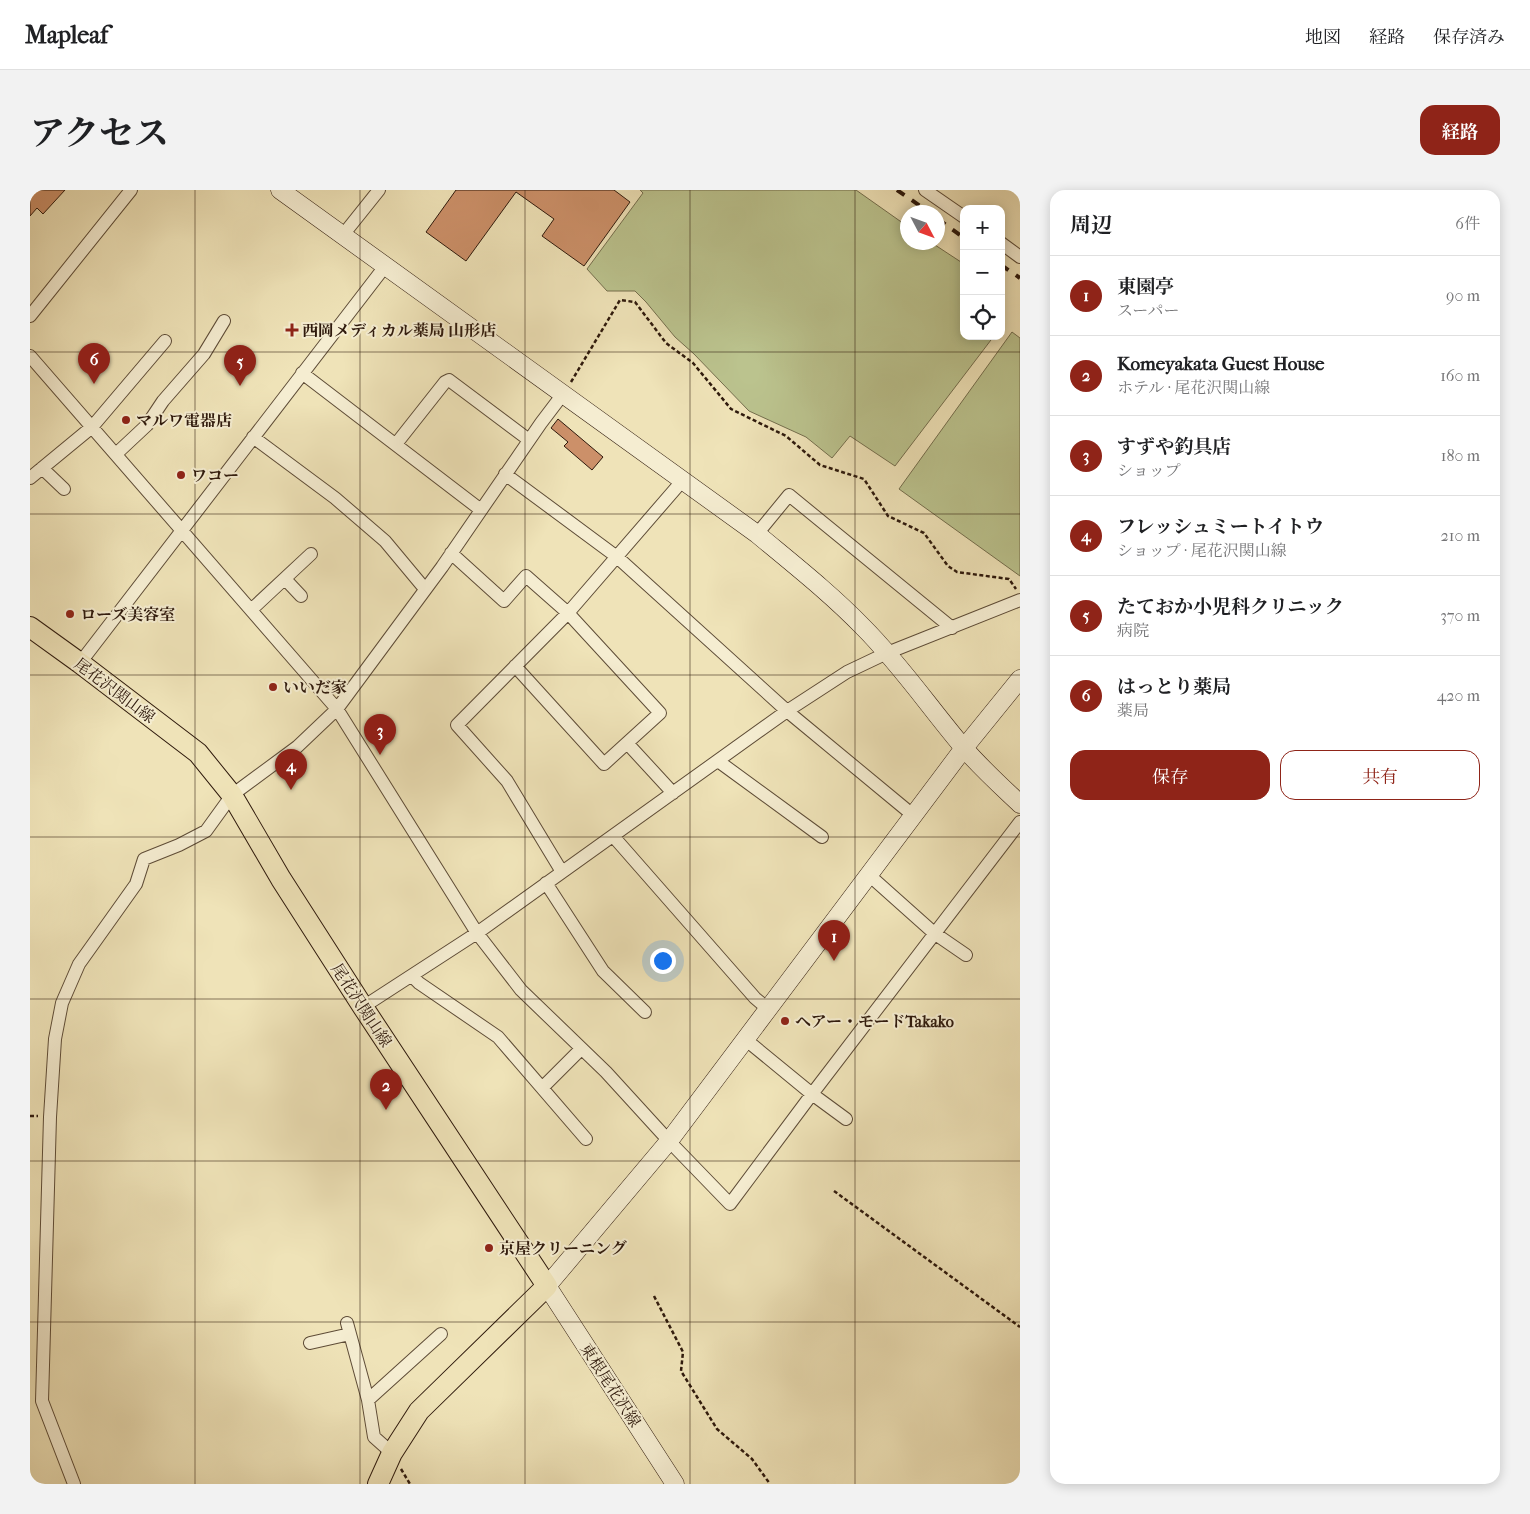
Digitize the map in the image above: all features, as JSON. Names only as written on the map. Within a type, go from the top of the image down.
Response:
[{"type":"main road","name":"尾花沢関山線","points":[[30,628],[80,663],[198,753],[232,795],[281,879],[363,1007],[547,1286]]},
{"type":"main road","points":[[378,1484],[392,1453],[420,1411],[547,1286]]},
{"type":"street","points":[[30,316],[131,190]]},
{"type":"street","points":[[280,190],[757,534],[825,591],[863,626],[964,748],[1020,804]]},
{"type":"street","points":[[343,235],[379,190]]},
{"type":"street","points":[[925,190],[960,214]]},
{"type":"street","points":[[1005,246],[1020,257]]},
{"type":"street","points":[[80,663],[386,265]]},
{"type":"street","points":[[116,454],[147,425],[163,401],[204,354],[224,321]]},
{"type":"street","points":[[30,478],[92,427],[165,340]]},
{"type":"street","points":[[30,356],[337,709],[477,933],[521,990],[606,1072],[730,1204],[1020,822]]},
{"type":"street","points":[[302,373],[481,510]]},
{"type":"street","points":[[396,444],[445,382],[449,380],[529,440]]},
{"type":"street","points":[[74,1484],[42,1401],[50,1117],[55,1038],[62,1003],[79,964],[136,884],[144,859],[179,845],[206,831],[232,795],[297,747],[337,709],[451,554],[505,474],[563,394]]},
{"type":"street","points":[[254,437],[335,498],[385,540],[425,589]]},
{"type":"street","points":[[42,468],[64,489]]},
{"type":"street","points":[[505,474],[617,556],[788,711],[914,816]]},
{"type":"street","points":[[562,872],[507,781],[457,724],[568,613],[683,480]]},
{"type":"street","points":[[757,534],[789,495],[952,628]]},
{"type":"street","points":[[250,610],[311,554]]},
{"type":"street","points":[[451,554],[504,601],[526,576],[568,613],[660,713],[604,764],[515,666]]},
{"type":"street","points":[[285,579],[301,596]]},
{"type":"street","points":[[363,1007],[477,933],[788,711],[847,672],[887,653],[1020,600]]},
{"type":"street","points":[[547,1286],[669,1141],[964,748],[1017,687]]},
{"type":"street","points":[[627,743],[673,793]]},
{"type":"street","points":[[718,761],[822,837]]},
{"type":"street","points":[[613,836],[754,998],[768,1009]]},
{"type":"street","points":[[870,875],[934,933],[966,955]]},
{"type":"street","points":[[546,884],[604,971],[645,1012]]},
{"type":"street","points":[[412,976],[419,983],[498,1038],[586,1139]]},
{"type":"street","points":[[746,1039],[812,1094],[846,1119]]},
{"type":"street","points":[[542,1088],[581,1049]]},
{"type":"street","name":"東根尾花沢線","points":[[547,1286],[675,1484]]},
{"type":"street","points":[[310,1343],[349,1328],[368,1400],[374,1437],[392,1453]]},
{"type":"street","points":[[368,1400],[440,1334]]},
{"type":"path","points":[[563,394],[620,300],[635,302],[666,343],[693,362],[731,409],[786,436],[820,465],[864,479],[888,516],[924,533],[948,566],[957,572],[1008,579],[1020,595]]},
{"type":"path","points":[[834,1191],[1020,1326]]},
{"type":"path","points":[[654,1296],[683,1352],[681,1371],[717,1429],[752,1459],[770,1484]]},
{"type":"green space","points":[[640,190],[856,190],[900,221],[900,250],[943,250],[960,261],[960,340],[991,340],[895,466],[850,436],[832,458],[806,437],[749,411],[675,337],[635,291],[607,291],[587,269],[643,193]]},
{"type":"green space","points":[[1012,332],[1020,338],[1020,576],[899,489]]},
{"type":"building","points":[[30,190],[65,190],[43,214],[37,208],[30,216]]},
{"type":"building","points":[[456,190],[614,190],[630,202],[584,266],[542,236],[554,219],[516,192],[466,261],[426,232]]},
{"type":"building","points":[[558,419],[603,457],[592,470],[564,446],[568,442],[551,428]]},
{"type":"railway","points":[[897,190],[919,205]]},
{"type":"railway","points":[[945,224],[960,235]]},
{"type":"railway","points":[[1005,268],[1020,278]]},
{"type":"place","name":"西岡メディカル薬局 山形店","points":[[292,330]]},
{"type":"place","name":"はっとり薬局","points":[[94,384]]},
{"type":"place","name":"たておか小児科クリニック","points":[[240,386]]},
{"type":"place","name":"マルワ電器店","points":[[126,420]]},
{"type":"place","name":"ワコー","points":[[181,475]]},
{"type":"place","name":"ローズ美容室","points":[[70,614]]},
{"type":"place","name":"いいだ家","points":[[273,687]]},
{"type":"place","name":"すずや釣具店","points":[[380,755]]},
{"type":"place","name":"フレッシュミートイトウ","points":[[291,790]]},
{"type":"place","name":"東園亭","points":[[834,961]]},
{"type":"place","name":"ヘアー・モードTakako","points":[[785,1021]]},
{"type":"place","name":"Komeyakata Guest House","points":[[386,1110]]},
{"type":"place","name":"京屋クリーニング","points":[[489,1248]]}]
